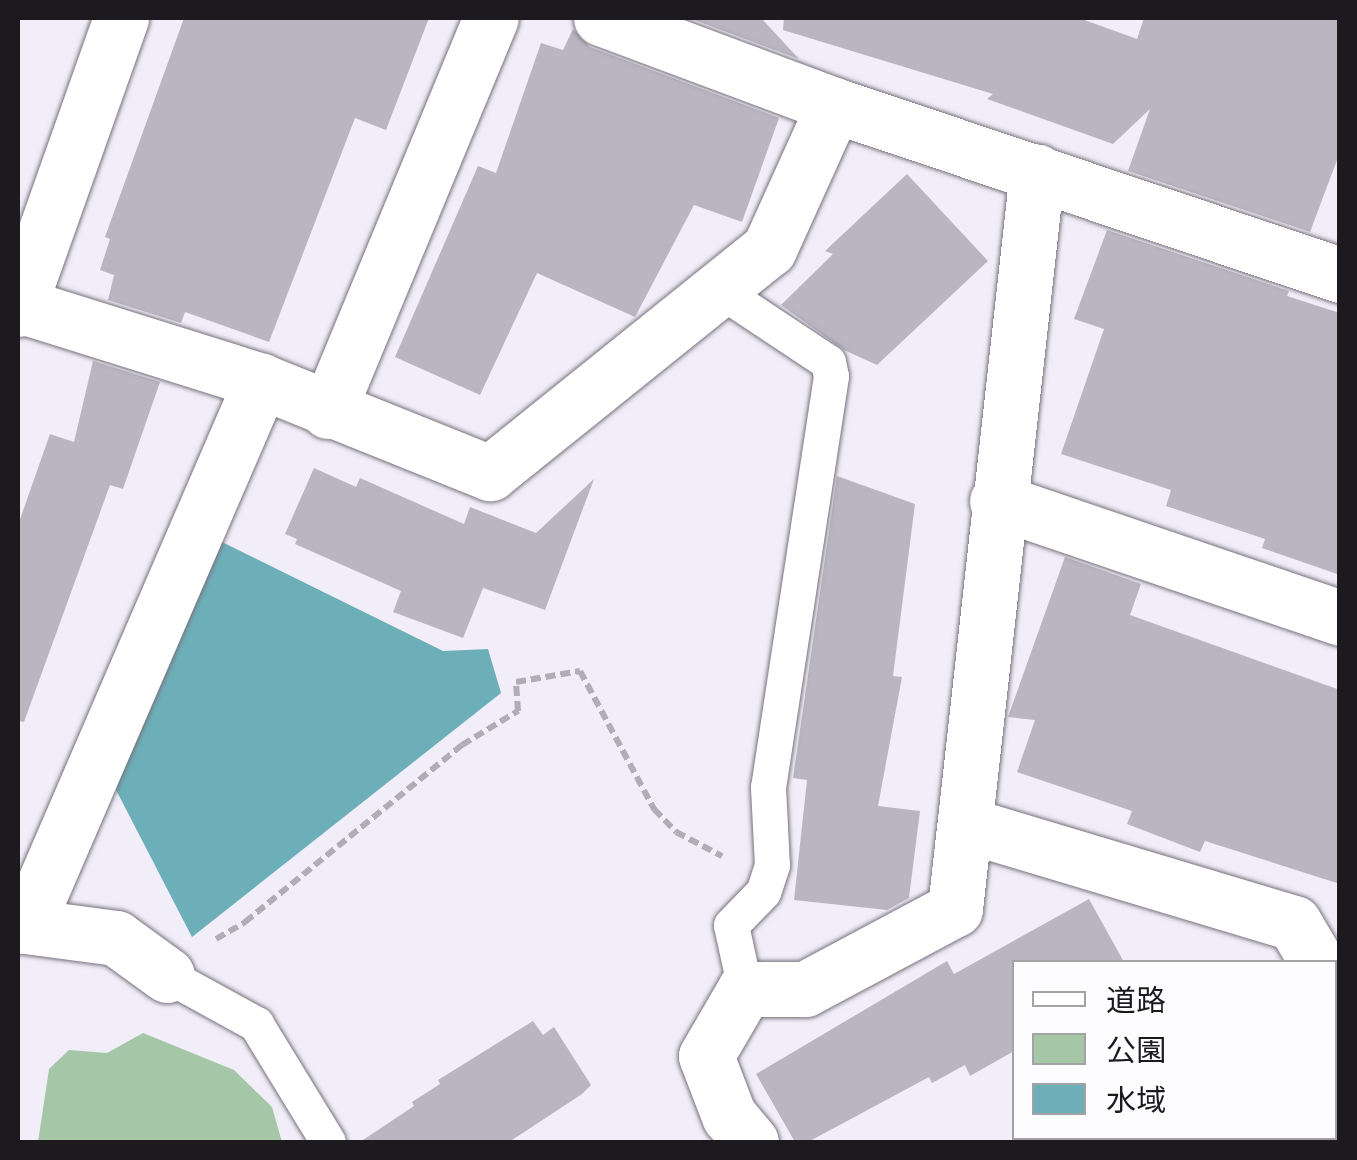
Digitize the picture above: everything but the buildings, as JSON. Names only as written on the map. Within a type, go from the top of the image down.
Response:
[{"type":"street","points":[[121,18],[18,307],[261,381],[490,474],[769,249],[834,105]]},
{"type":"street","points":[[328,411],[491,18]]},
{"type":"street","points":[[601,18],[834,105],[1340,275]]},
{"type":"street","points":[[751,1142],[729,1116],[706,1056],[745,988],[805,989],[954,908],[967,824],[997,501],[1037,172]]},
{"type":"street","points":[[166,975],[116,938],[22,925],[261,381]]},
{"type":"street","points":[[997,501],[1340,618]]},
{"type":"street","points":[[967,824],[1294,923],[1315,960]]},
{"type":"lane","points":[[718,289],[828,362],[831,376],[768,787],[770,874],[762,892],[732,926],[745,988]]},
{"type":"lane","points":[[166,975],[256,1024],[328,1142]]},
{"type":"path","points":[[166,975],[197,949],[246,922],[462,745],[518,710],[516,682],[580,671],[654,809],[676,832],[716,854],[770,874]]},
{"type":"green space","points":[[143,1033],[234,1070],[272,1107],[282,1142],[38,1142],[49,1069],[69,1050],[107,1053]]},
{"type":"water","points":[[222,542],[443,651],[488,649],[501,693],[192,937],[114,786]]}]
